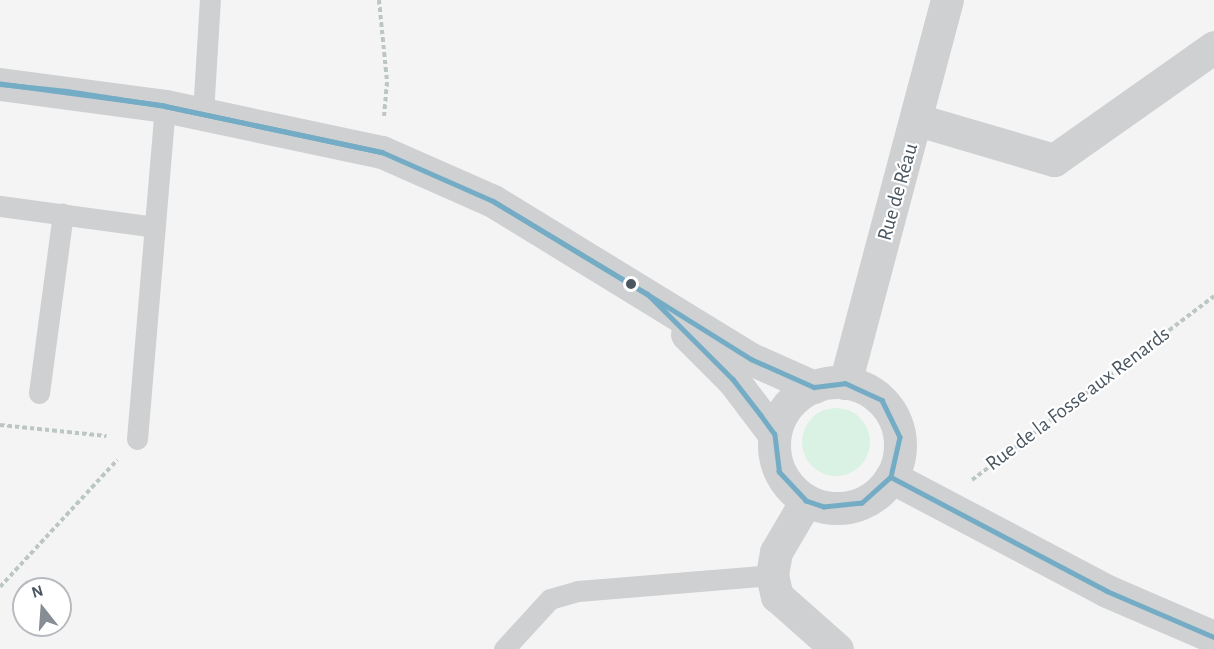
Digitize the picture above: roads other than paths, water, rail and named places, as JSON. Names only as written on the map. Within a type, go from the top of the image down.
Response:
[{"type":"street","name":"Rue de Réau","points":[[829,385],[918,120],[947,0]]},
{"type":"street","points":[[918,120],[1054,160],[1214,47]]},
{"type":"street","points":[[0,84],[165,106],[382,152],[493,201],[647,294],[751,358],[829,385],[882,400],[894,417],[900,437],[891,477],[862,503],[834,508],[806,501],[779,472],[774,434],[733,380],[647,294]]},
{"type":"street","points":[[774,434],[789,404],[829,385]]},
{"type":"street","points":[[891,477],[943,502],[1107,591],[1214,637]]},
{"type":"street","points":[[806,501],[776,552],[772,575],[777,596],[837,649]]},
{"type":"lane","points":[[203,113],[210,0]]},
{"type":"lane","points":[[137,439],[165,106]]},
{"type":"lane","points":[[0,206],[155,227]]},
{"type":"lane","points":[[39,393],[63,214]]},
{"type":"lane","points":[[504,649],[550,599],[569,593],[772,575]]}]
